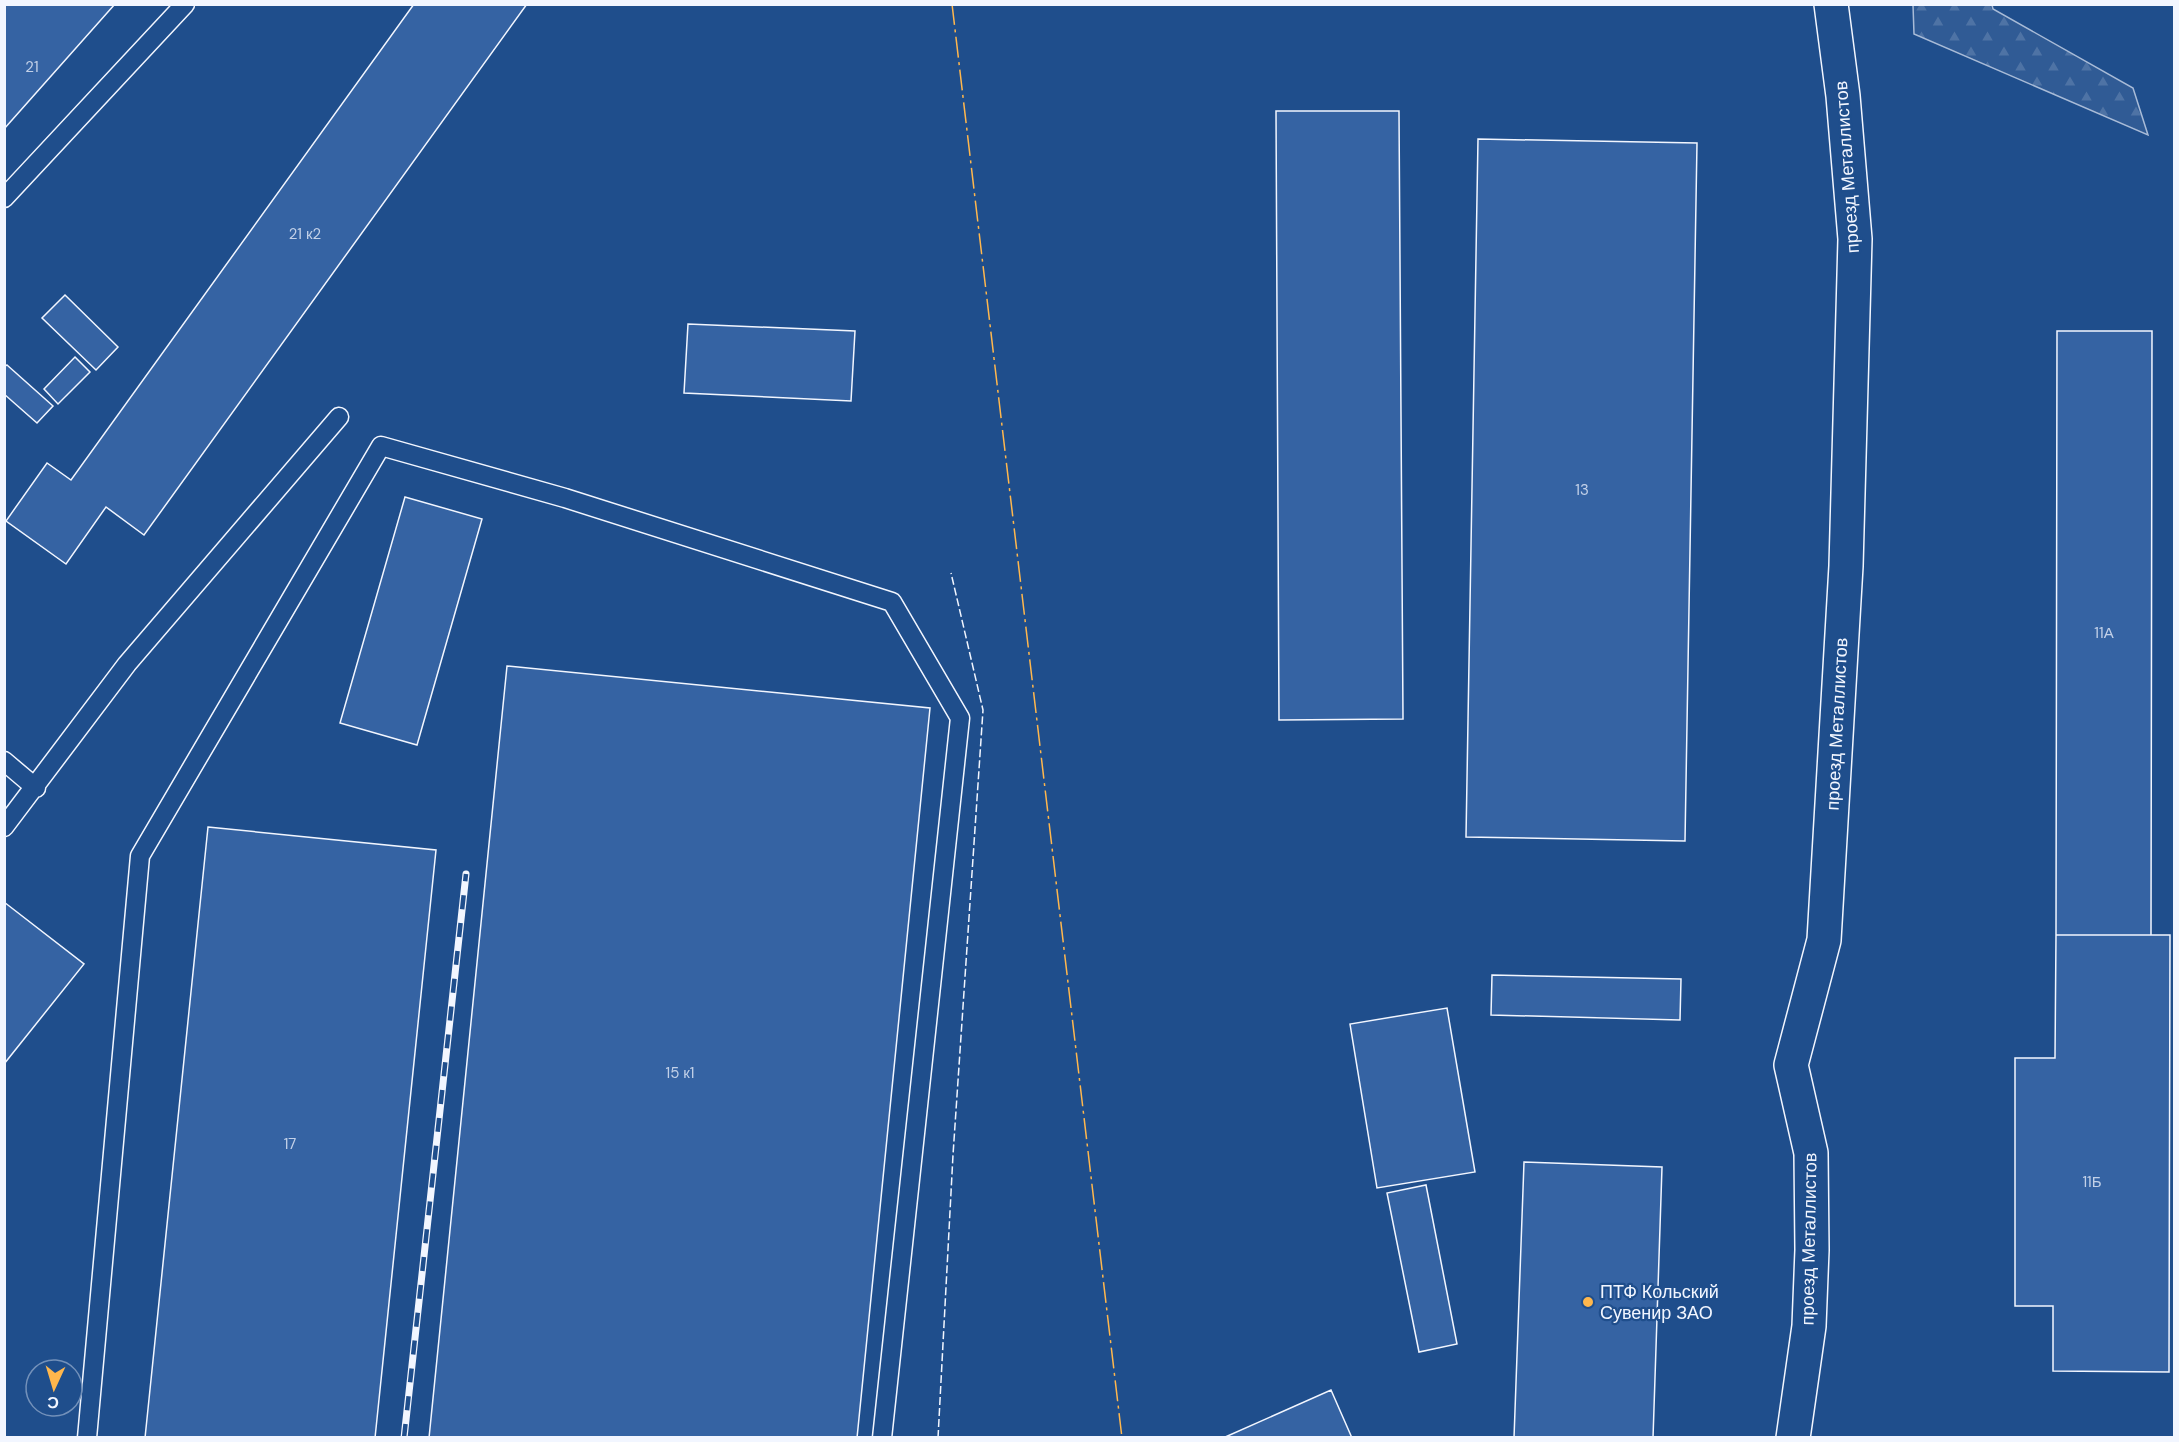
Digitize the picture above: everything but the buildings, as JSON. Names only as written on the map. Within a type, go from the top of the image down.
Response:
[{"type":"street","name":"проезд Металлистов","points":[[1793,1437],[1809,1326],[1812,1239],[1811,1152],[1791,1065],[1824,940],[1846,566],[1855,239],[1843,96],[1831,4]]},
{"type":"lane","points":[[4,198],[185,4]]},
{"type":"lane","points":[[4,827],[36,788],[127,664],[339,417]]},
{"type":"lane","points":[[87,1437],[140,856],[381,446],[565,498],[892,602],[960,718],[882,1437]]},
{"type":"lane","points":[[4,760],[36,788]]},
{"type":"green space","points":[[1913,5],[1992,5],[1993,9],[2133,88],[2148,135],[1914,34]]},
{"type":"railway","points":[[404,1438],[466,874]]},
{"type":"fence","points":[[938,1438],[953,1155],[983,710],[951,573]]},
{"type":"power","points":[[952,4],[1122,1438]]},
{"type":"place","name":"ПТФ Кольский Сувенир ЗАО","points":[[1588,1302]]}]
